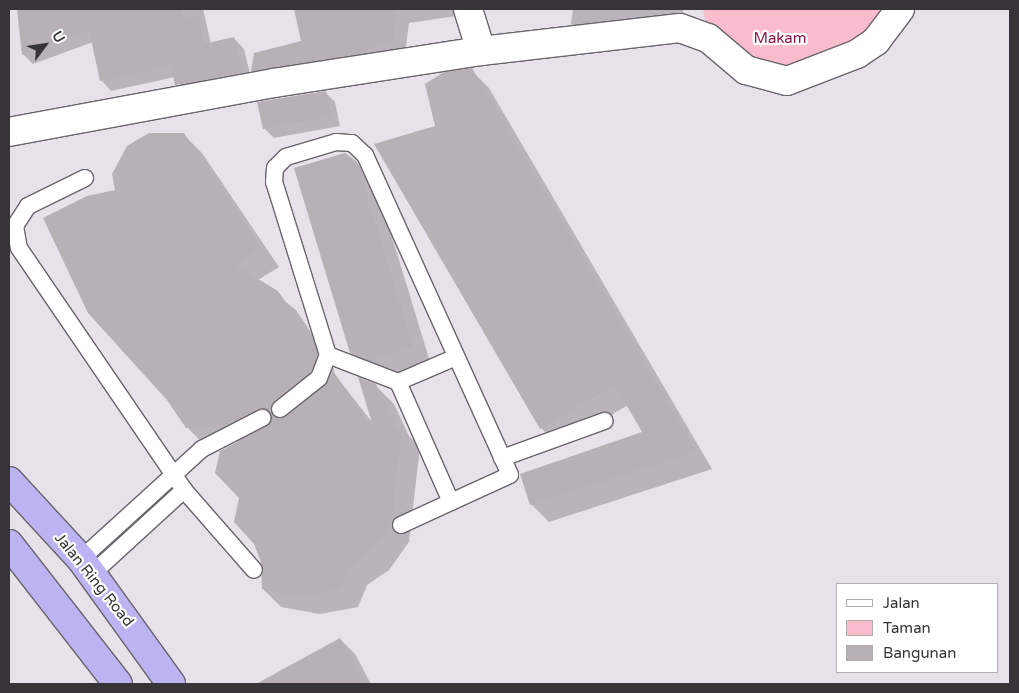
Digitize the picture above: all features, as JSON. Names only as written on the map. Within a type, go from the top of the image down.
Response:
[{"type":"highway","name":"Jalan Ring Road","points":[[9,481],[87,567],[171,684]]},
{"type":"highway","points":[[9,544],[118,684]]},
{"type":"street","points":[[468,9],[481,51]]},
{"type":"street","points":[[9,132],[122,114],[274,82],[693,19],[746,70],[787,81],[857,54],[876,41],[900,9]]},
{"type":"lane","points":[[280,409],[319,378],[328,355],[274,182],[275,168],[286,157],[336,142],[352,143],[365,155],[454,358],[510,476],[401,525]]},
{"type":"lane","points":[[85,178],[28,206],[15,226],[19,248],[184,490],[254,570]]},
{"type":"lane","points":[[328,355],[398,382],[454,358]]},
{"type":"lane","points":[[398,382],[451,502]]},
{"type":"lane","points":[[87,567],[175,475],[219,437],[262,418]]},
{"type":"lane","points":[[502,458],[604,421]]},
{"type":"lane","points":[[87,567],[184,490]]},
{"type":"green space","name":"Makam","points":[[703,9],[881,9],[868,29],[842,50],[780,71],[753,63],[706,25]]},
{"type":"building","points":[[17,9],[181,9],[183,19],[198,16],[204,44],[234,37],[242,72],[175,85],[171,66],[100,81],[89,30],[22,55]]},
{"type":"building","points":[[294,9],[397,9],[393,41],[353,55],[251,71],[254,53],[301,41]]},
{"type":"building","points":[[472,68],[696,451],[530,505],[520,474],[642,432],[615,385],[540,429],[374,144],[435,126],[425,84],[444,72]]},
{"type":"building","points":[[326,91],[330,116],[263,129],[257,102]]},
{"type":"building","points":[[149,133],[184,133],[261,248],[235,265],[278,291],[314,343],[317,355],[311,372],[273,402],[273,416],[286,417],[325,386],[333,371],[375,433],[358,377],[376,384],[398,430],[402,427],[391,523],[370,552],[349,566],[340,589],[301,596],[262,589],[261,562],[254,544],[234,522],[239,498],[215,473],[220,451],[267,427],[271,413],[262,408],[225,426],[186,428],[167,400],[88,313],[43,218],[87,196],[115,190],[112,174],[127,146]]},
{"type":"building","points":[[345,153],[357,162],[413,347],[369,360],[350,353],[294,168]]},
{"type":"building","points":[[340,638],[366,684],[256,684]]}]
